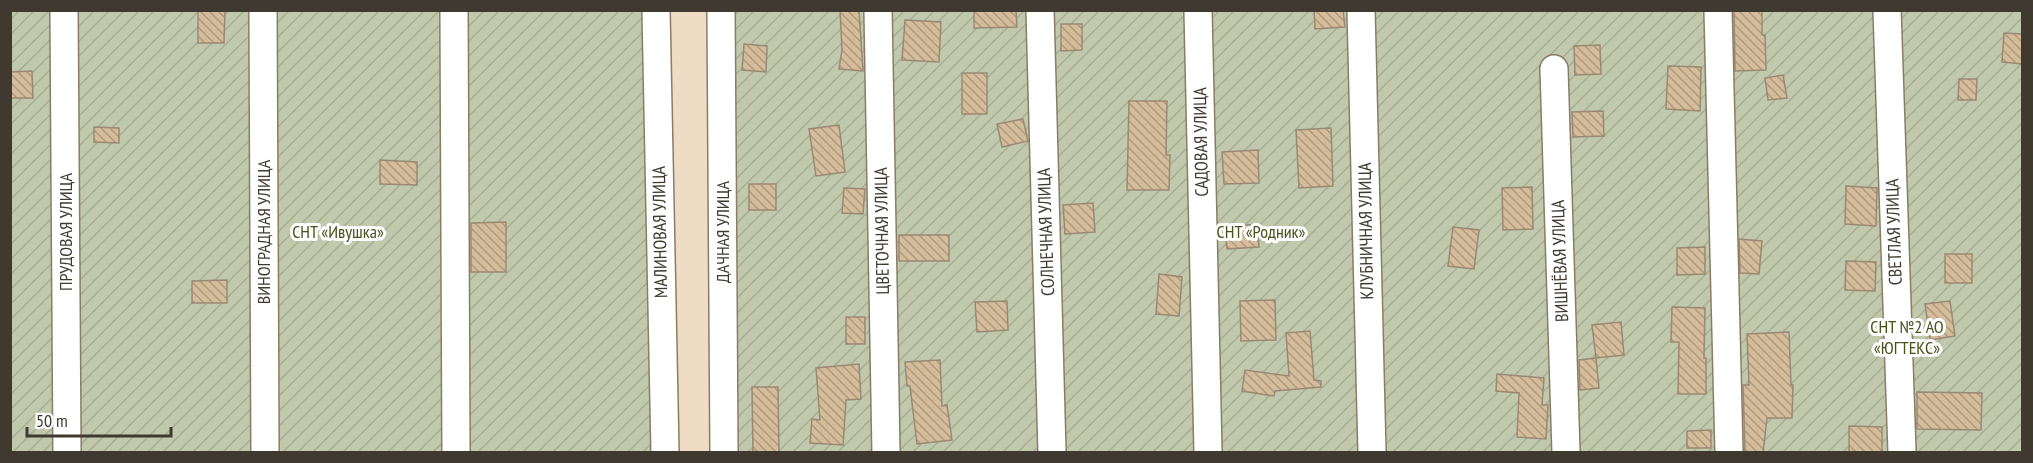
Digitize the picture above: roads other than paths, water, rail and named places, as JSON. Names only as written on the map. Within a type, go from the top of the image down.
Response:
[{"type":"street","name":"ПРУДОВАЯ УЛИЦА","points":[[64,10],[67,453]]},
{"type":"street","name":"ВИНОГРАДНАЯ УЛИЦА","points":[[263,10],[265,453]]},
{"type":"street","points":[[454,10],[456,453]]},
{"type":"street","name":"МАЛИНОВАЯ УЛИЦА","points":[[656,10],[665,453]]},
{"type":"street","name":"ДАЧНАЯ УЛИЦА","points":[[721,10],[724,453]]},
{"type":"street","name":"ЦВЕТОЧНАЯ УЛИЦА","points":[[878,10],[886,453]]},
{"type":"street","name":"СОЛНЕЧНАЯ УЛИЦА","points":[[1040,10],[1052,453]]},
{"type":"street","name":"САДОВАЯ УЛИЦА","points":[[1198,10],[1208,453]]},
{"type":"street","name":"КЛУБНИЧНАЯ УЛИЦА","points":[[1361,10],[1372,453]]},
{"type":"street","points":[[1718,10],[1729,453]]},
{"type":"street","name":"СВЕТЛАЯ УЛИЦА","points":[[1887,10],[1902,453]]},
{"type":"street","name":"ВИШНЁВАЯ УЛИЦА","points":[[1554,69],[1566,453]]},
{"type":"park label","name":"СНТ «Ивушка»","points":[[338,232]]},
{"type":"park label","name":"СНТ «Родник»","points":[[1261,232]]},
{"type":"park label","name":"СНТ №2 АО «ЮГТЕКС»","points":[[1907,337]]}]
